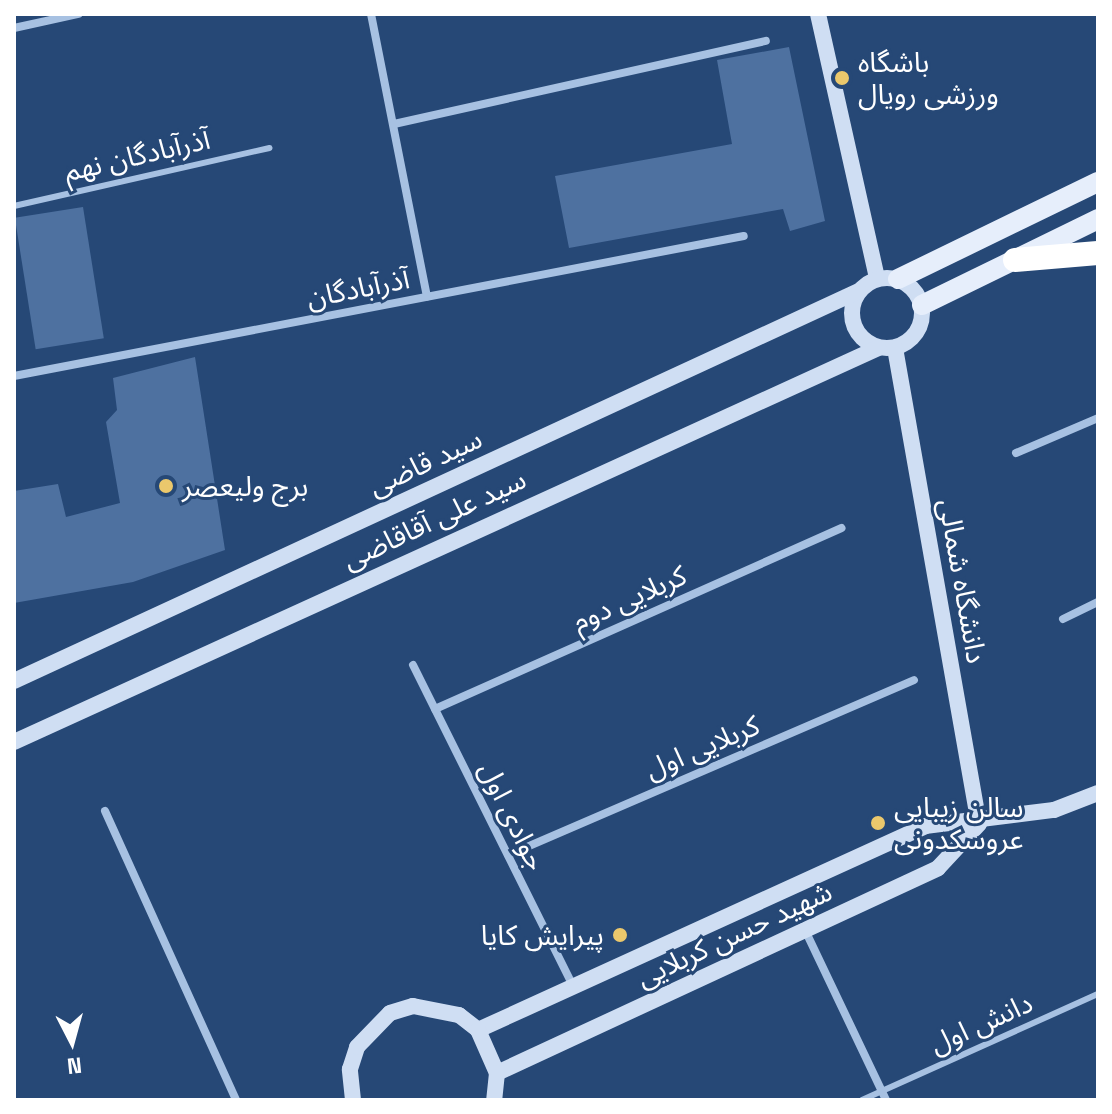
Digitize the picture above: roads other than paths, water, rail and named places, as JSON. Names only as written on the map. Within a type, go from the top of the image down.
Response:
[{"type":"highway","points":[[1015,260],[1098,253]]},
{"type":"main road","points":[[898,279],[1098,182]]},
{"type":"main road","points":[[922,305],[1098,219]]},
{"type":"street","points":[[14,28],[78,14]]},
{"type":"street","name":"آذرآبادگان","points":[[14,376],[427,297],[371,14]]},
{"type":"street","points":[[818,14],[877,279]]},
{"type":"street","points":[[394,124],[766,41]]},
{"type":"street","points":[[427,297],[744,236]]},
{"type":"street","points":[[877,279],[898,279],[922,305],[917,333],[887,348],[865,342],[851,318],[859,291],[877,279]]},
{"type":"street","name":"سید قاضی","points":[[14,681],[859,291]]},
{"type":"street","name":"سید علی آقاقاضی","points":[[14,742],[887,348]]},
{"type":"street","name":"دانشگاه شمالی","points":[[887,348],[979,824]]},
{"type":"street","points":[[1016,453],[1098,418]]},
{"type":"street","name":"کربلایی دوم","points":[[435,709],[841,528]]},
{"type":"street","points":[[1063,619],[1098,602]]},
{"type":"street","name":"جوادی اول","points":[[413,665],[573,986]]},
{"type":"street","name":"کربلایی اول","points":[[508,855],[914,680]]},
{"type":"street","name":"شهید حسن کربلایی","points":[[478,1030],[925,826],[979,824],[1054,810],[1098,793]]},
{"type":"street","points":[[105,811],[236,1100]]},
{"type":"street","name":"شهید حسن کربلایی","points":[[497,1073],[938,868],[979,824]]},
{"type":"street","points":[[805,930],[884,1096]]},
{"type":"street","points":[[346,1098],[357,1047],[390,1013],[437,1007],[478,1030],[497,1073],[494,1099]]},
{"type":"lane","name":"آذرآبادگان نهم","points":[[14,206],[270,148]]},
{"type":"lane","name":"دانش اول","points":[[862,1100],[884,1096],[1098,994]]},
{"type":"place","name":"باشگاه ورزشی رویال","points":[[842,78]]},
{"type":"place","name":"برج ولیعصر","points":[[166,486]]},
{"type":"place","name":"سالن زیبایی عروسکدونی","points":[[878,823]]},
{"type":"place","name":"پیرایش کایا","points":[[620,935]]}]
